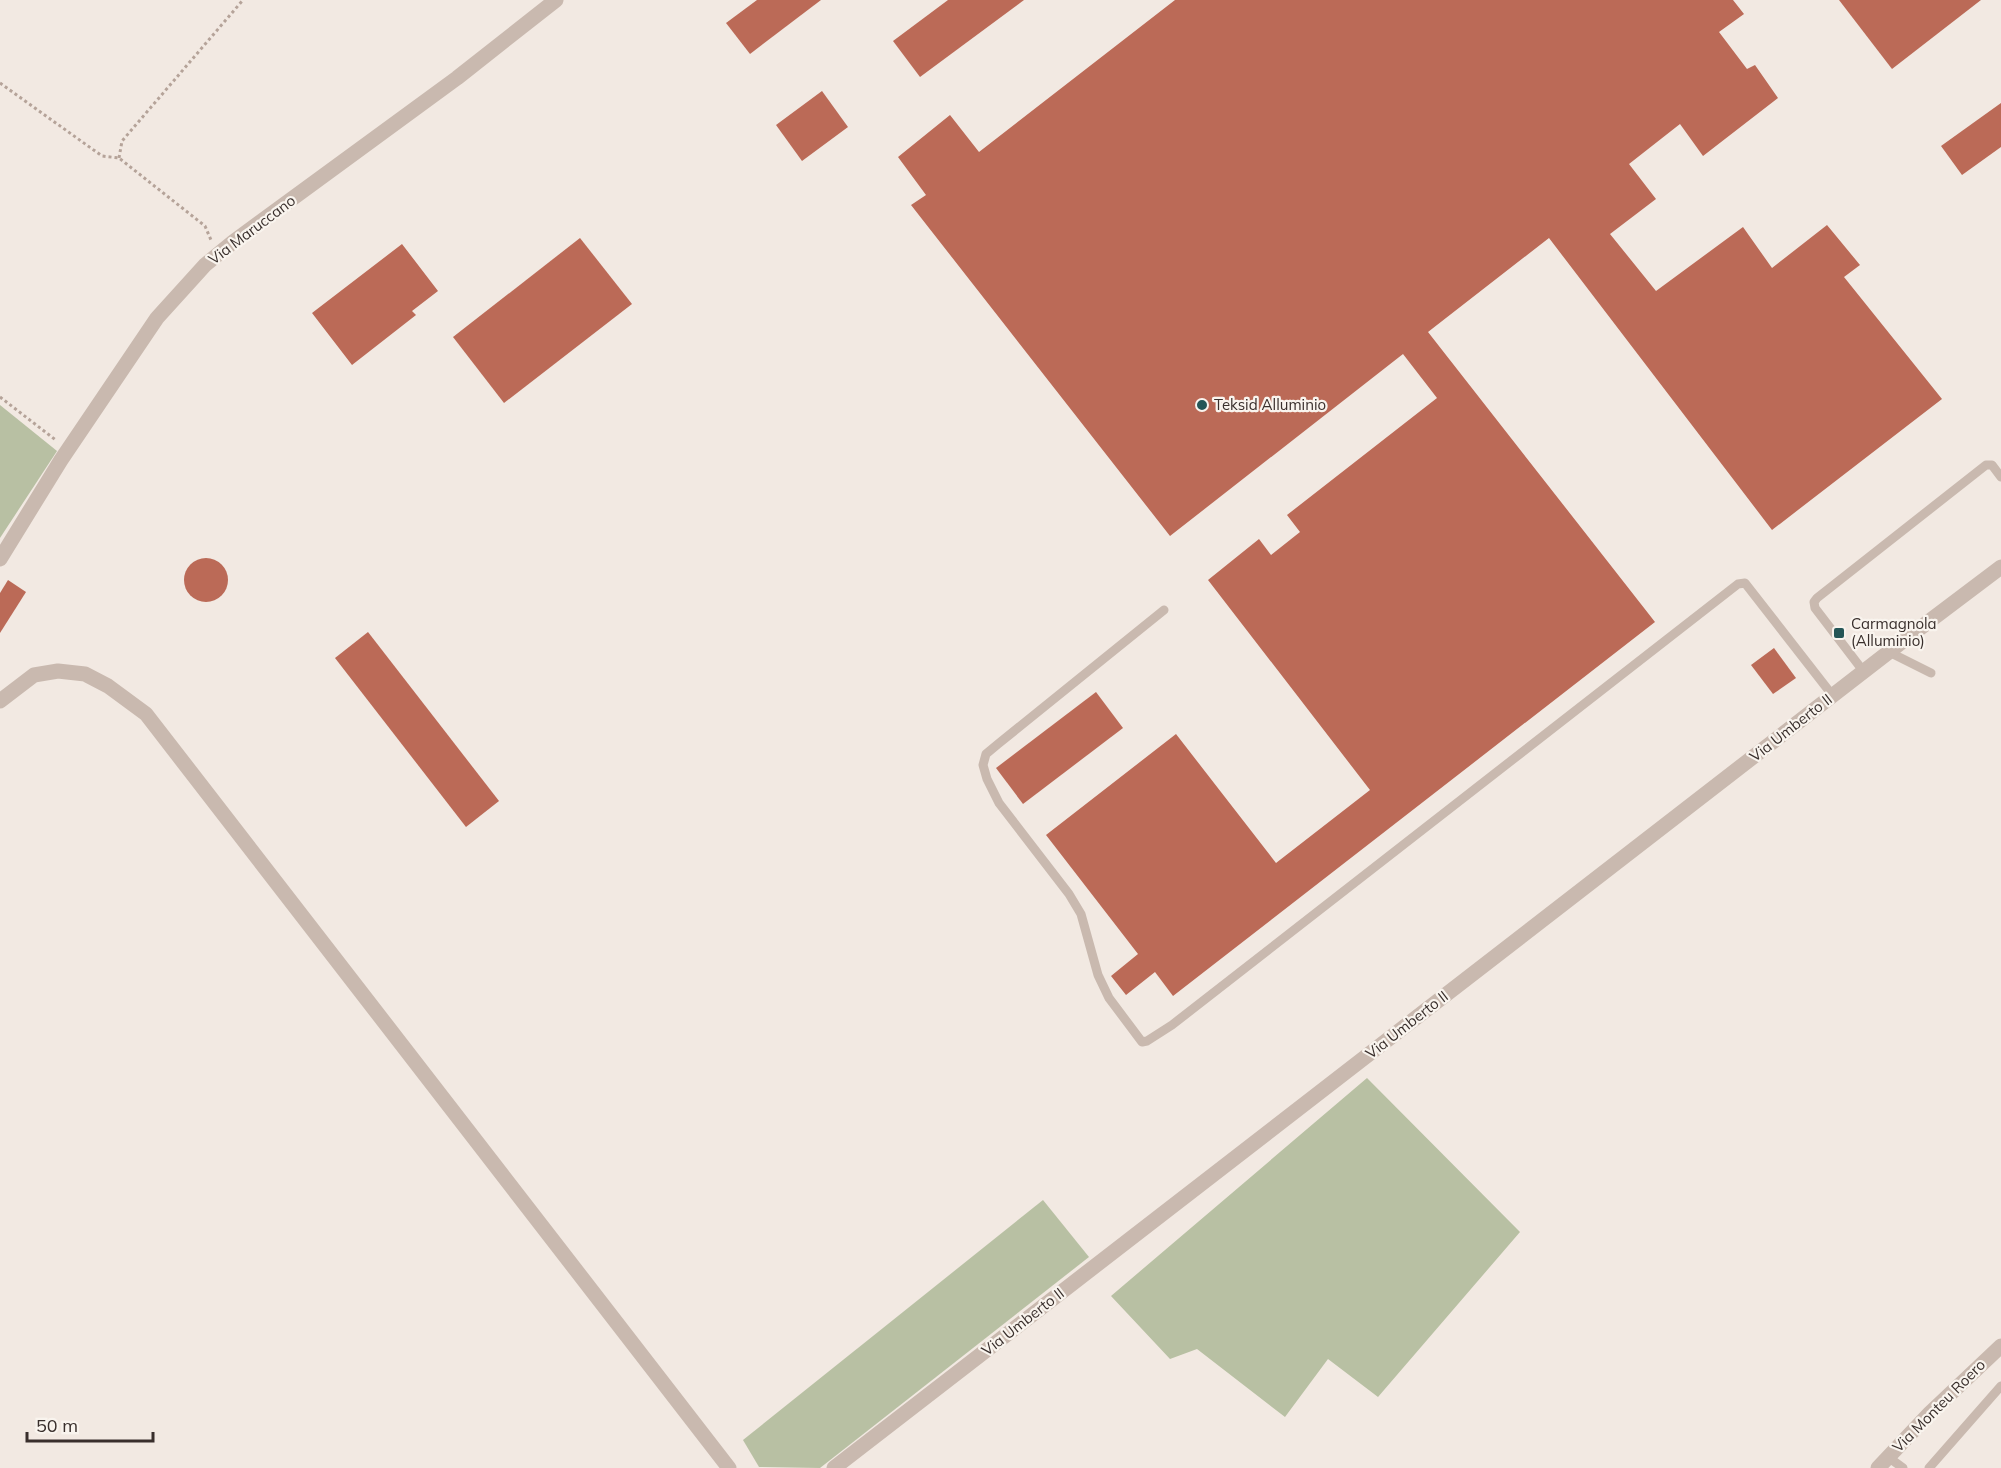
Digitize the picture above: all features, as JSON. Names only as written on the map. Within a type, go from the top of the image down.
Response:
[{"type":"street","name":"Via Maruccano","points":[[0,559],[68,449],[157,318],[206,265],[233,242],[457,78],[556,0]]},
{"type":"street","name":"Via Umberto II","points":[[834,1468],[2001,567]]},
{"type":"street","name":"Via Umberto II","points":[[1981,583],[2001,580]]},
{"type":"street","points":[[0,700],[34,675],[58,671],[85,674],[108,686],[146,714],[727,1467]]},
{"type":"street","name":"Via Monteu Roero","points":[[1883,1462],[1938,1405],[2001,1346]]},
{"type":"lane","points":[[1864,672],[1815,608],[1814,602],[1986,465],[1992,465],[2001,477]]},
{"type":"lane","points":[[1164,610],[998,744],[987,754],[983,765],[999,803],[1069,894],[1081,914],[1098,975],[1109,998],[1142,1042],[1172,1025],[1738,584],[1745,583],[1833,696]]},
{"type":"lane","points":[[1889,652],[1931,673]]},
{"type":"lane","points":[[1929,1468],[2001,1386]]},
{"type":"lane","points":[[1883,1462],[1903,1468]]},
{"type":"path","points":[[119,158],[122,141],[243,0]]},
{"type":"path","points":[[0,83],[102,156],[119,158],[205,226],[212,244],[206,265]]},
{"type":"path","points":[[0,397],[68,449]]},
{"type":"green space","points":[[0,405],[57,451],[0,538]]},
{"type":"green space","points":[[1367,1078],[1520,1232],[1378,1397],[1328,1359],[1285,1417],[1197,1349],[1170,1359],[1111,1296]]},
{"type":"green space","points":[[1043,1200],[1089,1257],[820,1468],[759,1467],[743,1440]]},
{"type":"building","points":[[757,0],[821,0],[750,54],[726,23]]},
{"type":"building","points":[[948,0],[1024,0],[920,77],[893,41]]},
{"type":"building","name":"Teksid Alluminio","points":[[1175,0],[1733,0],[1744,14],[1719,32],[1747,69],[1755,65],[1778,98],[1703,156],[1680,124],[1629,164],[1656,199],[1610,234],[1656,291],[1743,227],[1772,268],[1827,225],[1860,265],[1844,277],[1942,399],[1772,530],[1549,238],[1428,332],[1655,622],[1173,996],[1155,972],[1126,995],[1111,976],[1138,954],[1046,835],[1176,734],[1276,863],[1370,790],[1208,580],[1259,539],[1271,555],[1300,532],[1287,515],[1437,398],[1403,354],[1170,536],[911,205],[926,195],[898,157],[950,115],[979,152]]},
{"type":"building","points":[[1839,0],[1981,0],[1892,69]]},
{"type":"building","points":[[822,91],[848,127],[802,161],[776,125]]},
{"type":"building","points":[[2001,103],[2001,147],[1962,175],[1941,146]]},
{"type":"building","points":[[580,238],[632,304],[504,403],[453,337]]},
{"type":"building","points":[[402,244],[438,291],[412,311],[416,315],[352,365],[312,313]]},
{"type":"building","points":[[206,558],[215,559],[222,564],[227,571],[227,589],[222,596],[215,601],[206,602],[197,601],[190,596],[185,589],[184,580],[185,571],[190,564],[197,559]]},
{"type":"building","points":[[8,580],[26,592],[0,633],[0,593]]},
{"type":"building","points":[[368,632],[499,801],[466,827],[335,658]]},
{"type":"building","points":[[1774,648],[1796,678],[1773,694],[1751,665]]},
{"type":"building","points":[[1096,692],[1123,728],[1023,804],[996,768]]},
{"type":"place","name":"Teksid Alluminio","points":[[1202,405]]},
{"type":"place","name":"Carmagnola (Alluminio)","points":[[1839,633]]}]
